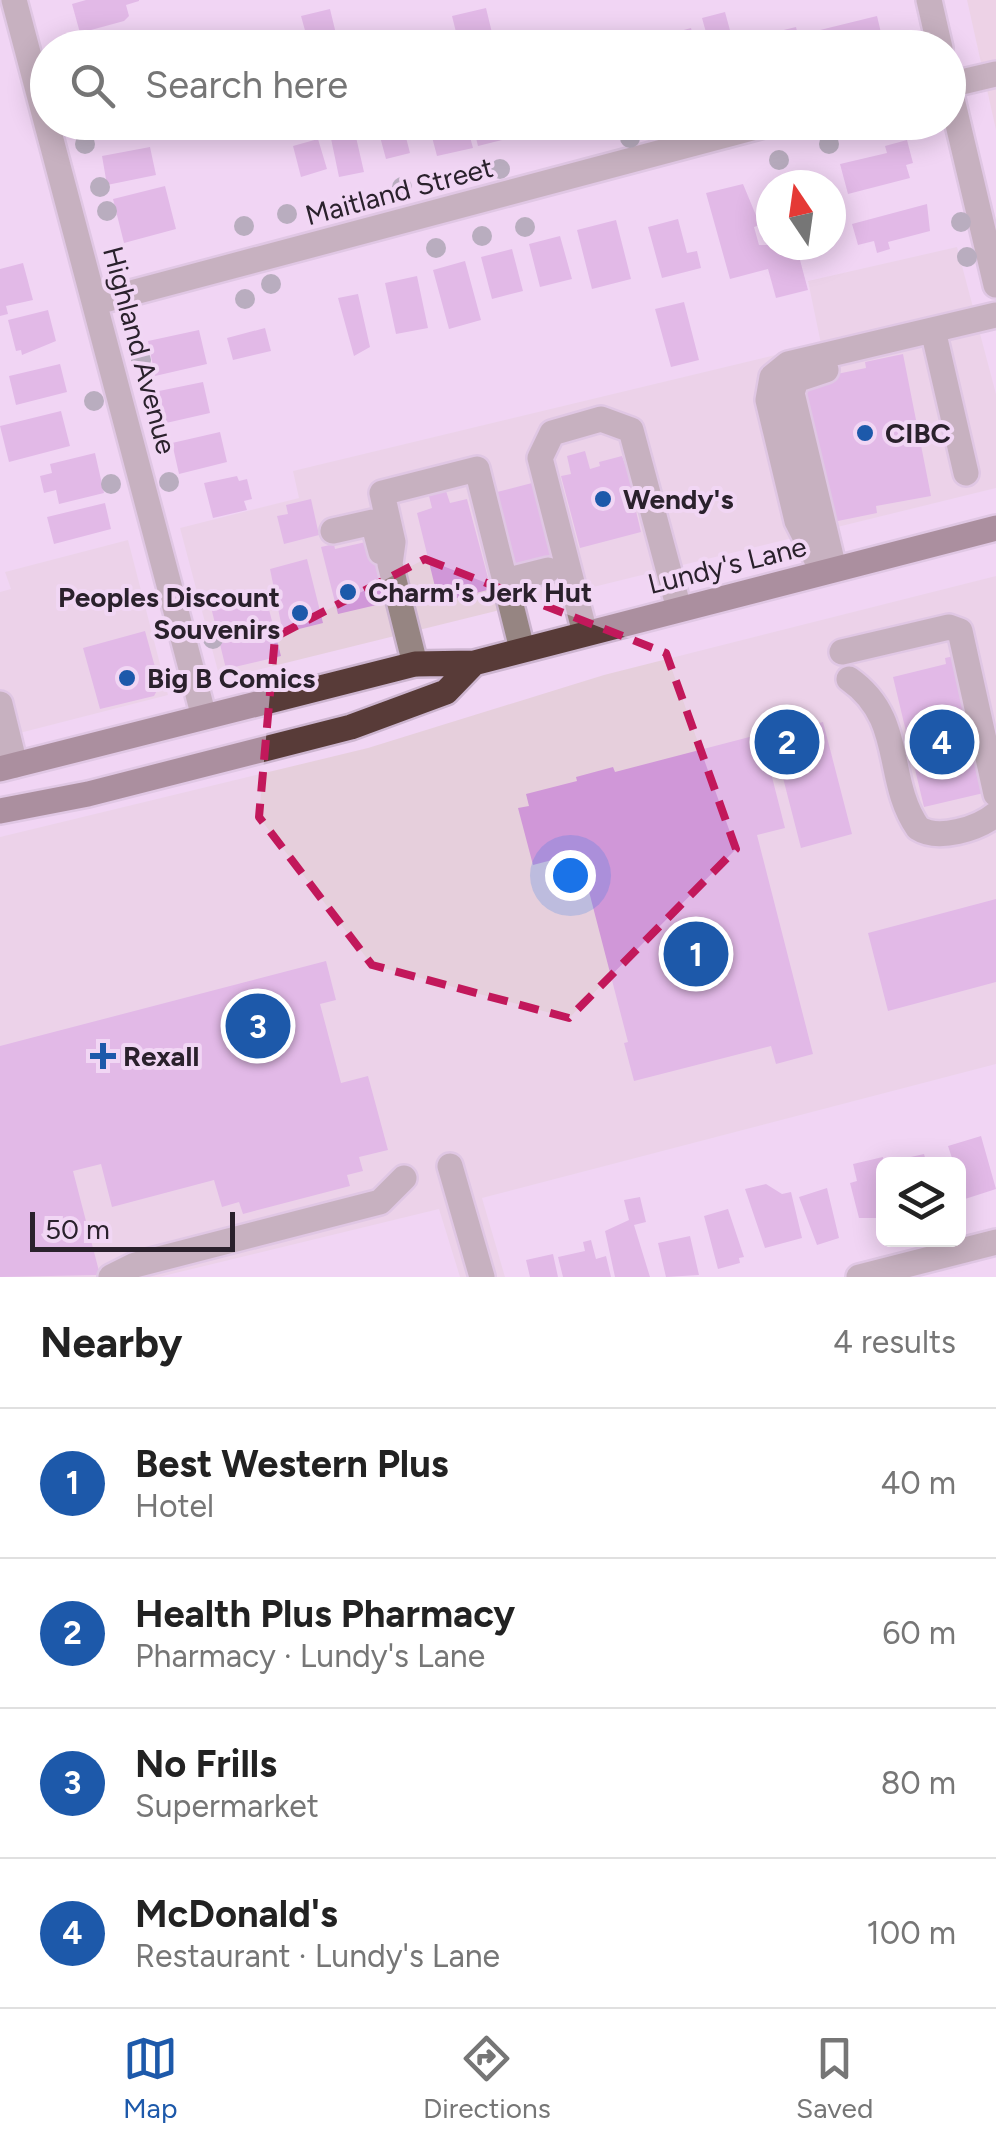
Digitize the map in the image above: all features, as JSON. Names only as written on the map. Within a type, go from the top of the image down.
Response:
[{"type":"main road","name":"Lundy's Lane","points":[[8,767],[415,664],[474,662],[996,528]]},
{"type":"main road","name":"Lundy's Lane","points":[[0,812],[104,790],[351,727],[436,697],[458,682],[474,662]]},
{"type":"street","name":"Highland Avenue","points":[[14,0],[30,58]]},
{"type":"street","points":[[929,0],[936,30]]},
{"type":"street","points":[[966,80],[996,74]]},
{"type":"street","name":"Highland Avenue","points":[[52,140],[204,717]]},
{"type":"street","name":"Maitland Street","points":[[97,302],[707,140]]},
{"type":"street","points":[[962,140],[996,284]]},
{"type":"street","points":[[828,570],[792,388],[800,378],[844,364],[868,345],[996,314]]},
{"type":"street","points":[[932,330],[966,472]]},
{"type":"street","points":[[585,633],[540,458],[552,433],[601,419],[631,430],[679,609]]},
{"type":"street","points":[[415,664],[390,564],[393,542],[382,492],[477,469],[522,649]]},
{"type":"street","points":[[333,531],[373,522],[382,557],[390,564]]},
{"type":"street","points":[[505,581],[548,570]]},
{"type":"street","points":[[842,652],[950,627],[960,631],[996,794]]},
{"type":"street","points":[[849,679],[862,688],[886,721],[918,828],[939,835],[988,821],[996,814]]},
{"type":"street","points":[[0,704],[8,767]]},
{"type":"street","points":[[450,1166],[482,1277]]},
{"type":"street","points":[[111,1277],[135,1265],[380,1202],[404,1178]]},
{"type":"street","points":[[859,1277],[996,1242]]},
{"type":"highlighted area","points":[[425,559],[666,653],[736,849],[569,1018],[372,965],[259,817],[275,637]]},
{"type":"shaded area","points":[[967,0],[996,0],[996,130]]},
{"type":"shaded area","points":[[957,247],[996,394],[996,488],[220,679],[180,528],[299,498],[293,471],[821,344],[808,281]]},
{"type":"shaded area","points":[[128,540],[168,695],[0,738],[0,592],[11,589],[5,572]]},
{"type":"shaded area","points":[[996,576],[996,1064],[482,1198],[505,1277],[460,1277],[439,1209],[159,1277],[0,1277],[0,837],[368,748],[604,675]]},
{"type":"building","points":[[86,0],[139,0],[126,5],[129,16],[124,21],[91,30],[79,30],[72,4]]},
{"type":"building","points":[[486,8],[491,30],[456,30],[452,16]]},
{"type":"building","points":[[330,9],[335,30],[305,30],[301,16]]},
{"type":"building","points":[[725,12],[730,30],[705,30],[702,18]]},
{"type":"building","points":[[877,16],[880,30],[820,30]]},
{"type":"building","points":[[318,140],[327,169],[301,177],[293,146]]},
{"type":"building","points":[[331,140],[357,140],[364,172],[339,177]]},
{"type":"building","points":[[381,140],[407,140],[410,153],[386,159]]},
{"type":"building","points":[[433,140],[471,140],[473,148],[437,156]]},
{"type":"building","points":[[476,140],[502,140],[478,146]]},
{"type":"building","points":[[907,140],[913,163],[906,165],[910,178],[848,194],[846,170],[842,170],[840,164],[887,153],[885,146]]},
{"type":"building","points":[[150,147],[156,175],[107,185],[102,156]]},
{"type":"building","points":[[743,184],[756,215],[756,260],[800,260],[808,290],[776,298],[768,269],[730,279],[706,193]]},
{"type":"building","points":[[165,186],[176,229],[124,243],[113,199]]},
{"type":"building","points":[[927,204],[930,231],[888,242],[890,249],[877,253],[874,241],[858,245],[852,224]]},
{"type":"building","points":[[678,219],[687,253],[697,251],[701,268],[662,278],[648,227]]},
{"type":"building","points":[[616,220],[631,279],[592,289],[577,230]]},
{"type":"building","points":[[560,236],[572,279],[540,287],[529,244]]},
{"type":"building","points":[[512,249],[523,291],[492,299],[481,257]]},
{"type":"building","points":[[465,261],[481,320],[449,329],[433,270]]},
{"type":"building","points":[[23,263],[33,300],[6,306],[8,314],[0,316],[0,269]]},
{"type":"building","points":[[417,276],[428,328],[396,334],[385,283]]},
{"type":"building","points":[[358,294],[370,347],[354,356],[338,298]]},
{"type":"building","points":[[684,302],[699,360],[671,367],[655,309]]},
{"type":"building","points":[[48,310],[56,341],[22,355],[21,350],[16,351],[8,320]]},
{"type":"building","points":[[265,328],[271,351],[233,360],[227,338]]},
{"type":"building","points":[[199,330],[207,364],[155,376],[148,341]]},
{"type":"building","name":"CIBC","points":[[903,354],[931,496],[876,506],[877,513],[828,523],[798,382],[866,368],[865,362]]},
{"type":"building","points":[[60,364],[67,392],[16,405],[9,376]]},
{"type":"building","points":[[203,382],[210,413],[166,423],[159,391]]},
{"type":"building","points":[[61,411],[70,446],[9,462],[0,426]]},
{"type":"building","points":[[220,432],[227,462],[179,474],[172,443]]},
{"type":"building","name":"Wendy's","points":[[585,451],[590,469],[600,466],[599,462],[622,456],[642,510],[636,511],[641,532],[580,548],[561,476],[571,474],[567,456]]},
{"type":"building","points":[[95,453],[104,493],[59,504],[56,490],[44,493],[40,476],[52,473],[50,464]]},
{"type":"building","points":[[237,476],[239,481],[247,479],[252,499],[244,501],[247,510],[213,518],[204,483]]},
{"type":"building","points":[[532,483],[551,555],[516,565],[497,492]]},
{"type":"building","points":[[446,491],[450,503],[467,499],[491,589],[439,603],[417,513],[432,508],[429,496]]},
{"type":"building","points":[[311,499],[319,535],[284,544],[277,516],[288,514],[286,505]]},
{"type":"building","points":[[105,503],[111,529],[54,544],[47,517]]},
{"type":"building","points":[[370,541],[385,603],[338,614],[321,547],[334,544],[335,549]]},
{"type":"building","points":[[307,559],[323,623],[283,633],[270,569]]},
{"type":"building","points":[[265,594],[281,656],[226,669],[211,607]]},
{"type":"building","points":[[145,631],[160,685],[154,696],[100,709],[83,648]]},
{"type":"building","points":[[959,655],[988,792],[924,807],[893,677],[946,664],[945,658]]},
{"type":"building","points":[[823,722],[852,834],[801,848],[772,735]]},
{"type":"building","points":[[761,734],[785,828],[757,835],[813,1054],[776,1064],[771,1046],[634,1081],[624,1043],[628,1042],[579,853],[533,865],[518,808],[529,806],[526,794],[577,781],[576,777],[613,767],[615,772]]},
{"type":"building","points":[[996,899],[996,982],[888,1011],[868,933]]},
{"type":"building","points":[[326,961],[336,1000],[320,1004],[341,1083],[368,1076],[388,1150],[359,1157],[363,1171],[347,1175],[350,1186],[243,1214],[239,1202],[222,1207],[214,1180],[112,1207],[101,1164],[73,1171],[100,1275],[0,1277],[0,1046]]},
{"type":"building","points":[[981,1136],[996,1189],[966,1199],[966,1157],[952,1157],[948,1146]]},
{"type":"building","points":[[876,1159],[876,1218],[859,1218],[850,1183],[857,1181],[853,1164]]},
{"type":"building","points":[[766,1184],[782,1194],[791,1192],[802,1238],[765,1248],[745,1189]]},
{"type":"building","points":[[827,1188],[839,1238],[817,1245],[799,1197]]},
{"type":"building","points":[[640,1197],[646,1222],[634,1225],[650,1277],[615,1277],[605,1231],[629,1220],[624,1200]]},
{"type":"building","points":[[728,1209],[744,1257],[739,1258],[740,1263],[718,1269],[704,1216]]},
{"type":"building","points":[[690,1236],[699,1275],[666,1277],[658,1243]]},
{"type":"building","points":[[591,1240],[596,1259],[606,1256],[611,1277],[563,1277],[558,1257],[585,1251],[583,1242]]},
{"type":"building","points":[[553,1254],[558,1277],[530,1277],[526,1260]]},
{"type":"place","name":"CIBC","points":[[865,433]]},
{"type":"place","name":"Wendy's","points":[[603,499]]},
{"type":"place","name":"Charm's Jerk Hut","points":[[348,592]]},
{"type":"place","name":"Peoples Discount Souvenirs","points":[[300,613]]},
{"type":"place","name":"Big B Comics","points":[[127,678]]},
{"type":"place","name":"Health Plus Pharmacy","points":[[787,742]]},
{"type":"place","name":"McDonald's","points":[[942,742]]},
{"type":"place","name":"Best Western Plus","points":[[696,954]]},
{"type":"place","name":"No Frills","points":[[258,1026]]},
{"type":"place","name":"Rexall","points":[[103,1056]]}]
